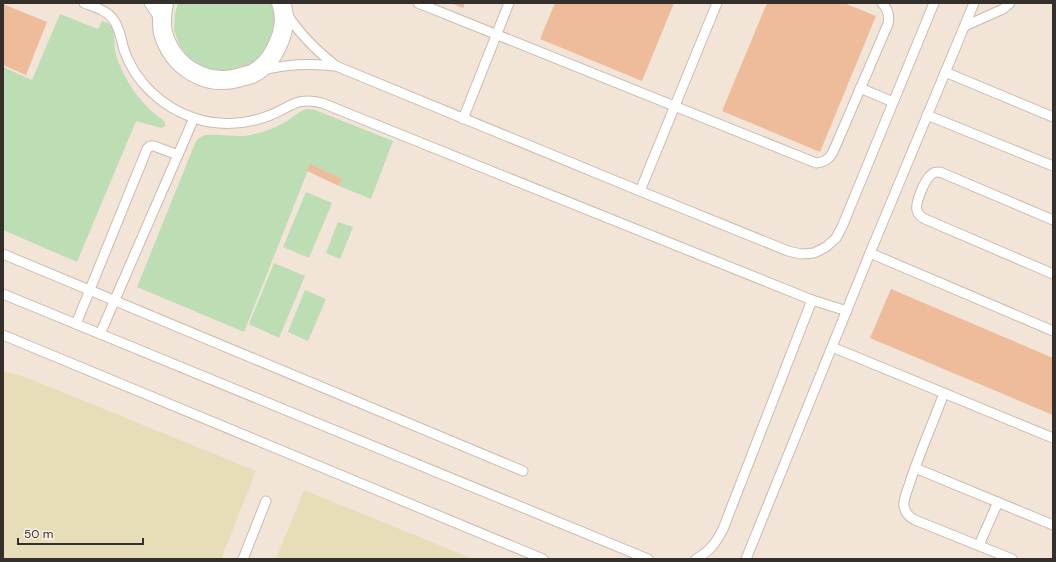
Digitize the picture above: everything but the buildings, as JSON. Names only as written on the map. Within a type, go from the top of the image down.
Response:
[{"type":"street","points":[[164,3],[162,16],[163,32],[172,53],[188,70],[208,79],[231,80],[252,74],[265,64],[275,52],[281,38],[284,23],[282,5]]},
{"type":"lane","points":[[84,3],[107,13],[112,18],[117,25],[124,52],[132,68],[143,84],[172,108],[194,118],[229,123],[250,121],[269,116],[304,100],[322,103],[812,300],[847,311]]},
{"type":"lane","points":[[149,3],[157,15],[163,32]]},
{"type":"lane","points":[[418,3],[816,163],[827,160],[834,152],[888,24],[888,13],[886,7],[882,3]]},
{"type":"lane","points":[[464,118],[509,3]]},
{"type":"lane","points":[[640,191],[717,3]]},
{"type":"lane","points":[[282,5],[299,32],[322,55],[336,66],[788,251],[801,254],[814,253],[826,248],[836,238],[842,227],[934,3]]},
{"type":"lane","points":[[746,559],[870,253],[974,3]]},
{"type":"lane","points":[[965,26],[1003,9],[1010,3]]},
{"type":"lane","points":[[252,74],[273,68],[294,65],[315,64],[336,66]]},
{"type":"lane","points":[[945,72],[1053,117]]},
{"type":"lane","points":[[860,88],[893,102]]},
{"type":"lane","points":[[927,115],[1053,166]]},
{"type":"lane","points":[[100,334],[194,118]]},
{"type":"lane","points":[[76,324],[147,149],[150,146],[154,146],[178,154]]},
{"type":"lane","points":[[1053,220],[940,172],[934,172],[927,179],[917,203],[917,211],[925,220],[1053,274]]},
{"type":"lane","points":[[870,253],[1053,331]]},
{"type":"lane","points":[[3,254],[523,471]]},
{"type":"lane","points":[[3,294],[648,559]]},
{"type":"lane","points":[[696,559],[706,553],[716,542],[723,529],[812,300]]},
{"type":"lane","points":[[3,335],[543,559]]},
{"type":"lane","points":[[832,347],[1053,438]]},
{"type":"lane","points":[[944,393],[904,500],[906,512],[915,520],[1012,559]]},
{"type":"lane","points":[[915,468],[1053,524]]},
{"type":"lane","points":[[243,559],[266,501]]},
{"type":"lane","points":[[979,545],[998,502]]},
{"type":"green space","points":[[178,3],[271,3],[276,22],[274,37],[267,51],[257,62],[243,69],[214,72],[199,66],[188,57],[179,44],[174,30],[175,14]]},
{"type":"green space","points":[[60,14],[98,29],[102,21],[112,27],[114,33],[115,50],[120,66],[127,80],[142,101],[165,123],[165,126],[161,128],[136,121],[77,262],[3,230],[3,67],[32,80]]},
{"type":"green space","points":[[306,109],[315,110],[393,141],[371,199],[339,186],[342,179],[310,165],[244,332],[137,287],[196,141],[207,135],[244,136],[260,133],[280,125]]},
{"type":"green space","points":[[306,192],[332,203],[309,258],[283,247]]},
{"type":"green space","points":[[338,222],[353,227],[340,259],[326,253]]},
{"type":"green space","points":[[274,263],[305,276],[279,338],[249,324]]},
{"type":"green space","points":[[305,290],[326,299],[308,341],[288,332]]},
{"type":"sand","points":[[3,371],[25,377],[256,471],[221,559],[3,559]]},
{"type":"sand","points":[[304,490],[473,559],[276,559]]}]
